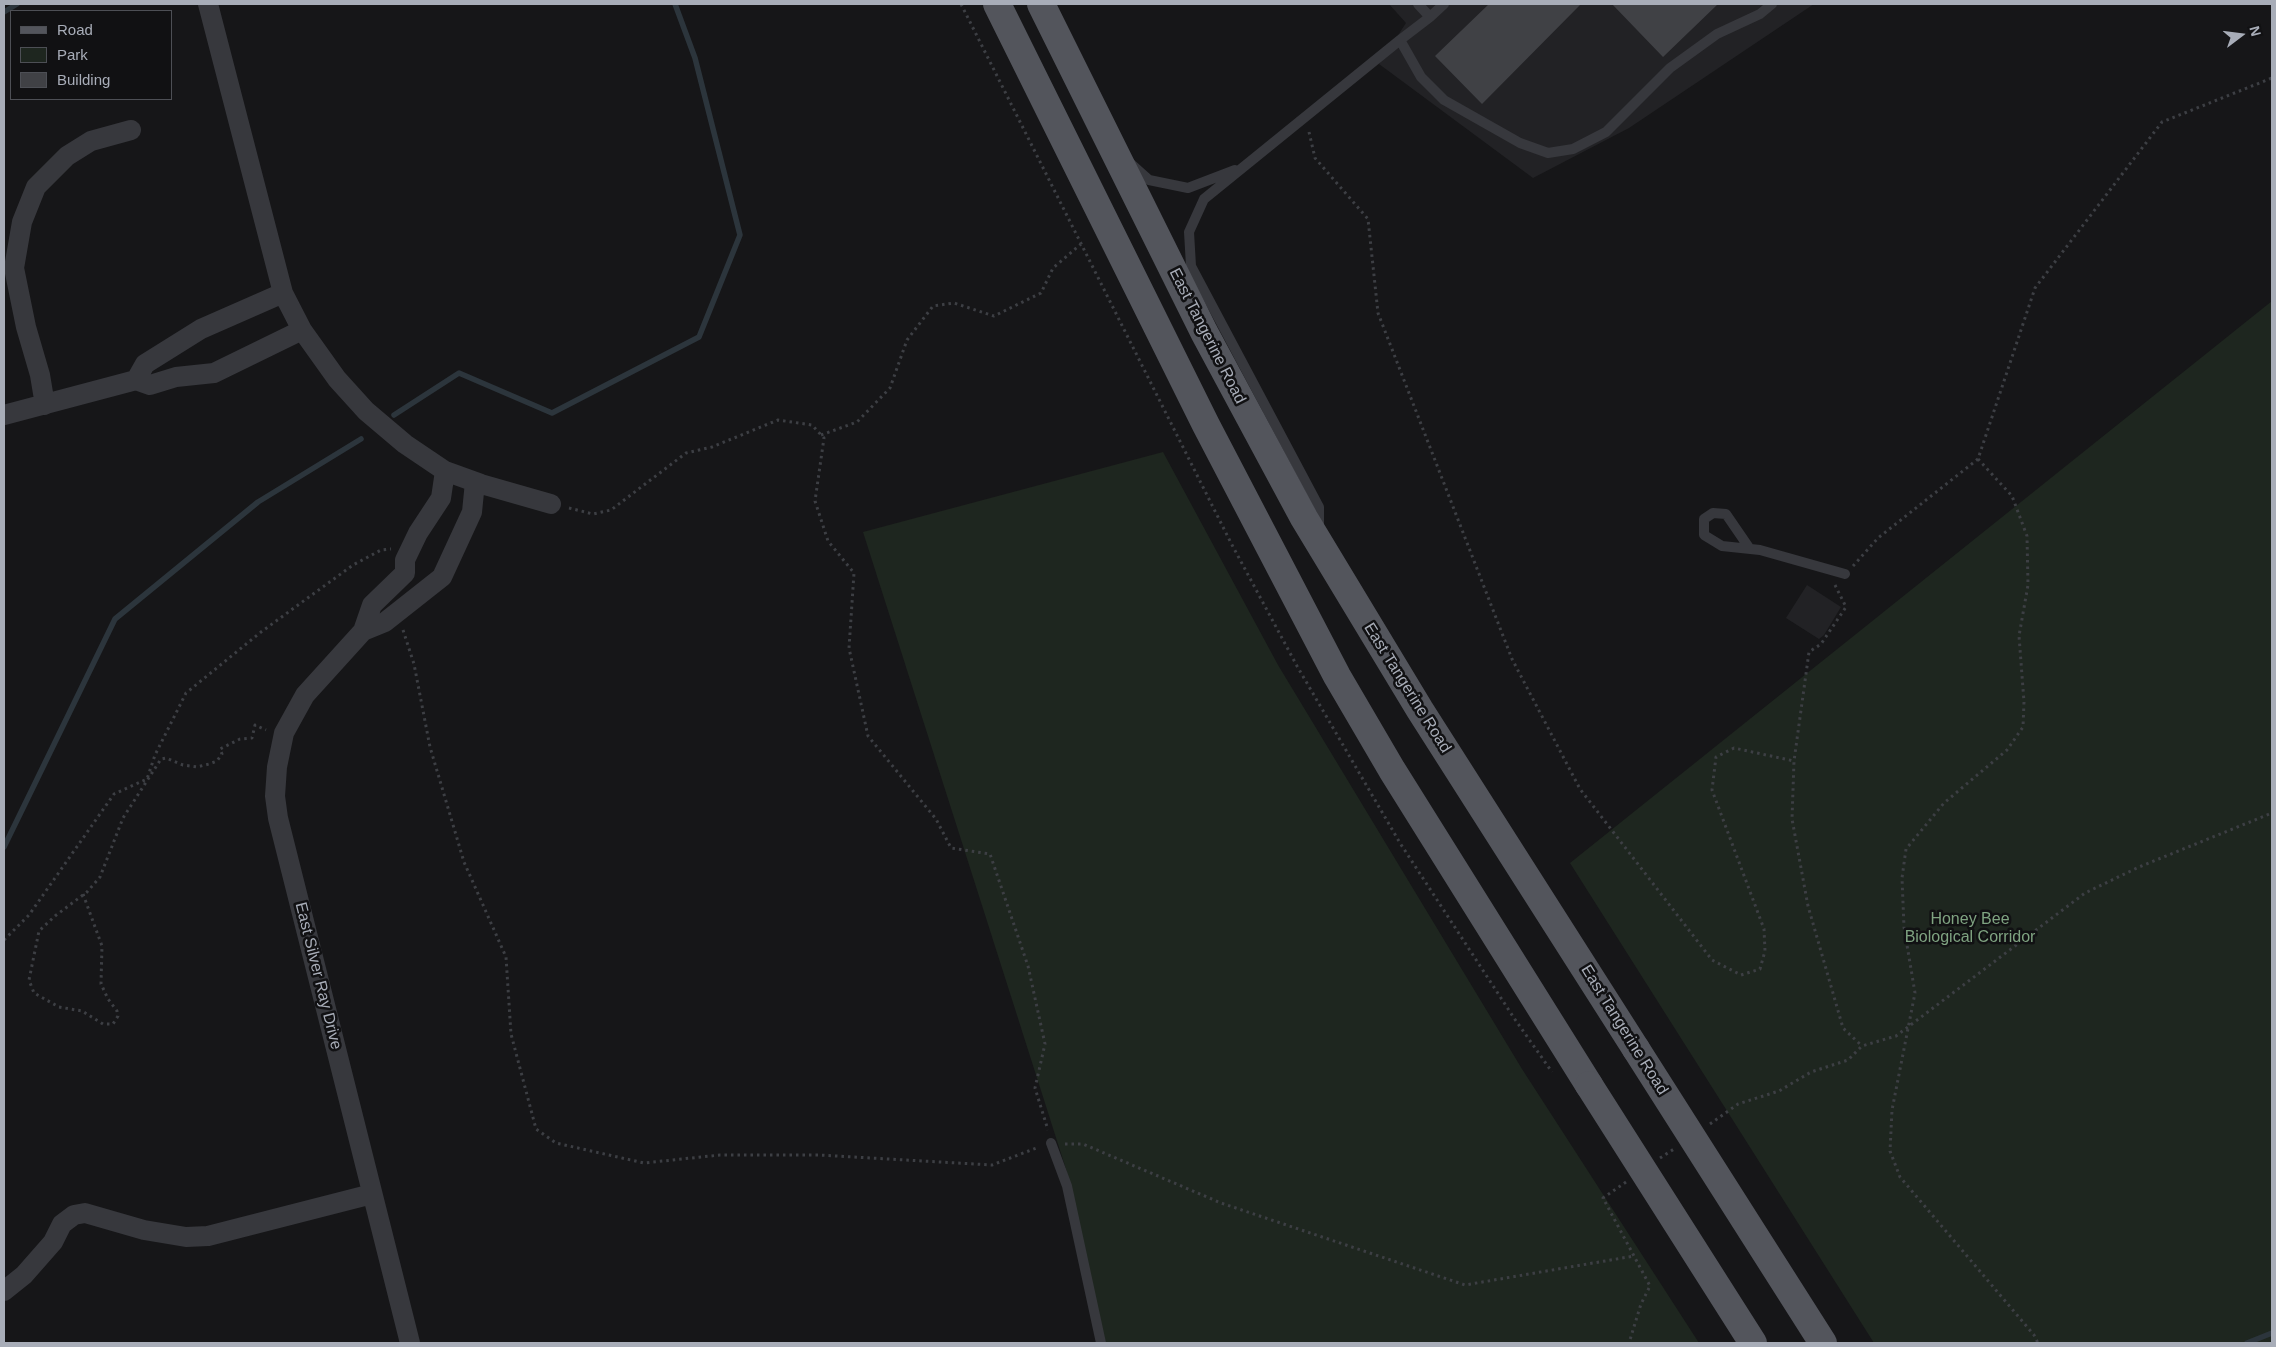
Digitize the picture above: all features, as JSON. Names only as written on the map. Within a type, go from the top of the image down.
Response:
[{"type":"main road","points":[[996,4],[1206,425],[1337,676],[1396,778],[1752,1343]]},
{"type":"main road","name":"East Tangerine Road","points":[[1041,4],[1247,414],[1320,545],[1420,710],[1823,1343]]},
{"type":"street","points":[[208,4],[283,293],[302,330],[337,379],[366,411],[405,444],[445,471],[475,482],[551,504]]},
{"type":"street","points":[[45,405],[40,375],[26,326],[14,268],[22,222],[36,187],[67,156],[91,141],[131,130]]},
{"type":"street","points":[[136,380],[145,364],[201,328],[283,293]]},
{"type":"street","points":[[4,415],[136,380],[150,385],[176,378],[214,373],[302,330]]},
{"type":"street","name":"East Silver Ray Drive","points":[[410,1343],[278,818],[275,796],[283,736],[305,695],[363,631],[372,605],[405,572],[405,560],[418,533],[441,498],[445,471]]},
{"type":"street","name":"East Silver Ray Drive","points":[[363,631],[385,622],[442,577],[472,512],[475,482]]},
{"type":"street","points":[[4,1291],[24,1275],[53,1242],[62,1224],[74,1215],[85,1213],[144,1230],[186,1237],[208,1236],[372,1194]]},
{"type":"lane","points":[[1418,4],[1430,17]]},
{"type":"lane","points":[[1320,545],[1319,507],[1191,266],[1189,232],[1204,199],[1444,4]]},
{"type":"lane","points":[[1400,40],[1421,77],[1444,100],[1520,143],[1548,153],[1573,150],[1606,132],[1670,68],[1717,34],[1760,14],[1772,4]]},
{"type":"lane","points":[[1112,147],[1149,180],[1188,188],[1245,166]]},
{"type":"lane","points":[[1750,549],[1726,514],[1713,513],[1704,519],[1704,535],[1722,546],[1750,549],[1845,574]]},
{"type":"lane","points":[[1051,1143],[1067,1186],[1101,1343]]},
{"type":"path","points":[[1862,1046],[1844,1028],[1808,906],[1792,819],[1794,761],[1809,652],[1821,644],[1846,607],[1835,585],[1878,538],[1978,458],[2035,288],[2162,122],[2272,78]]},
{"type":"path","points":[[1306,116],[1315,158],[1368,219],[1378,313],[1512,660],[1580,789],[1712,960],[1741,975],[1760,968],[1765,951],[1764,929],[1712,790],[1716,757],[1734,748],[1794,761]]},
{"type":"path","points":[[821,435],[857,422],[890,388],[907,340],[934,306],[954,303],[994,316],[1041,293],[1053,268],[1081,244]]},
{"type":"path","points":[[551,504],[593,514],[611,510],[686,453],[712,447],[778,420],[812,425],[824,438],[814,501],[828,541],[854,573],[849,648],[868,736],[936,819],[951,848],[990,854],[1028,966],[1045,1044],[1034,1088],[1051,1143]]},
{"type":"path","points":[[1978,458],[2012,496],[2027,536],[2028,585],[2019,636],[2024,702],[2023,727],[2008,750],[1944,803],[1906,849],[1902,878],[1904,928],[1915,994],[1892,1110],[1890,1151],[1900,1177],[2009,1305],[2038,1343]]},
{"type":"path","points":[[4,940],[29,915],[114,794],[147,779],[155,755],[186,693],[261,632],[353,565],[381,550],[389,548],[409,552]]},
{"type":"path","points":[[397,613],[414,664],[430,747],[464,862],[506,957],[510,1034],[536,1129],[556,1143],[644,1163],[720,1155],[819,1156],[992,1165],[1051,1143],[1083,1144],[1221,1203],[1465,1285],[1634,1256]]},
{"type":"path","points":[[83,894],[102,946],[102,984],[108,999],[117,1011],[118,1016],[113,1024],[103,1024],[82,1012],[59,1007],[34,993],[29,980],[40,931],[100,877],[123,818],[161,760],[166,758],[183,765],[197,767],[217,761],[222,754],[220,749],[240,739],[252,738],[255,725],[283,736]]},
{"type":"path","points":[[1707,1126],[1738,1104],[1779,1092],[1811,1072],[1848,1060],[1862,1046],[1896,1036],[2085,893],[2139,867],[2272,813]]},
{"type":"path","points":[[1659,1159],[1675,1148]]},
{"type":"path","points":[[1627,1181],[1603,1198],[1650,1286],[1640,1304],[1629,1343]]},
{"type":"shaded area","points":[[1389,4],[1814,4],[1629,128],[1533,178],[1379,64],[1406,23]]},
{"type":"shaded area","points":[[1807,585],[1841,607],[1824,635],[1819,639],[1786,618]]},
{"type":"green space","name":"Honey Bee Biological Corridor","points":[[2272,301],[2272,1343],[1874,1343],[1570,863]]},
{"type":"green space","points":[[1163,452],[1278,665],[1522,1069],[1699,1343],[1105,1343],[1066,1169],[863,532]]},
{"type":"building","points":[[1489,4],[1581,4],[1482,104],[1435,56]]},
{"type":"building","points":[[1612,4],[1718,4],[1663,57]]},
{"type":"waterway","points":[[4,12],[17,4]]},
{"type":"waterway","points":[[394,415],[459,373],[552,413],[699,337],[740,235],[695,58],[675,4]]},
{"type":"waterway","points":[[4,847],[115,619],[258,502],[361,439]]},
{"type":"waterway","points":[[2247,1343],[2272,1333]]}]
